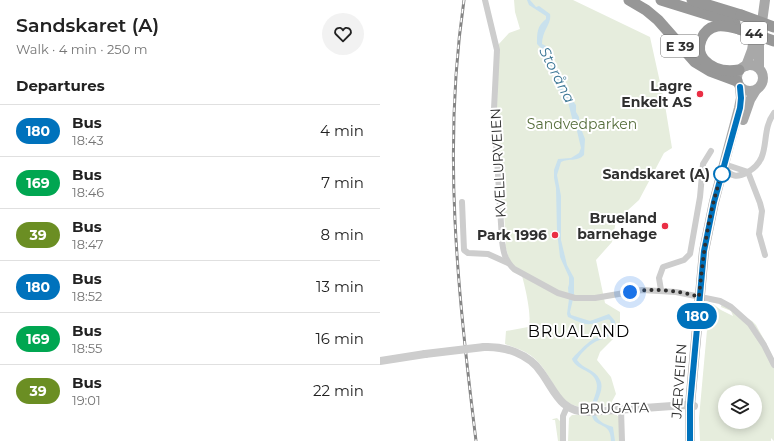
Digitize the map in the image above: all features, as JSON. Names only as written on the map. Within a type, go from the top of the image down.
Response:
[{"type":"highway","name":"E 39","points":[[629,0],[646,10],[658,20],[694,62],[738,84]]},
{"type":"highway","name":"E 39","points":[[661,0],[740,23],[774,37]]},
{"type":"highway","name":"E 39","points":[[692,0],[774,41]]},
{"type":"highway","name":"E 39","points":[[742,68],[727,70],[711,66],[704,60],[700,50],[702,37],[711,28],[740,23],[774,28]]},
{"type":"main road","name":"44","points":[[738,84],[737,74],[752,50],[759,0]]},
{"type":"main road","name":"44","points":[[756,90],[759,88],[763,80],[763,76],[759,68],[759,44],[764,0]]},
{"type":"main road","points":[[742,68],[755,66],[759,68]]},
{"type":"main road","points":[[738,84],[747,92],[756,90]]},
{"type":"main road","name":"JÆRVEIEN","points":[[727,169],[740,108],[741,98],[738,84]]},
{"type":"main road","name":"JÆRVEIEN","points":[[690,441],[702,297],[711,232],[727,169],[746,109],[756,90]]},
{"type":"main road","name":"JÆRVEIEN","points":[[692,406],[694,441]]},
{"type":"street","name":"KVELLURVEIEN","points":[[485,0],[497,50],[494,109],[502,240],[504,255],[508,263]]},
{"type":"street","points":[[727,169],[736,176],[742,175],[753,169],[762,159],[768,126],[774,113]]},
{"type":"street","points":[[661,290],[659,278],[663,267],[684,260],[690,254],[700,197],[703,164],[711,151]]},
{"type":"street","points":[[748,172],[762,211],[760,234],[765,255]]},
{"type":"street","points":[[462,202],[464,250],[468,253],[488,254],[508,263],[525,276],[558,293],[572,297],[595,298],[642,290],[661,290],[720,301],[731,307],[750,324],[764,345],[774,365]]},
{"type":"street","name":"BRUGATA","points":[[380,361],[425,354],[493,347],[512,351],[528,358],[541,371],[557,397],[567,407],[578,411],[588,412],[692,406]]},
{"type":"street","name":"BRUGATA","points":[[380,356],[394,358]]},
{"type":"street","points":[[563,441],[563,416],[567,407]]},
{"type":"street","points":[[621,409],[622,441]]},
{"type":"green space","name":"Sandvedparken","points":[[514,0],[573,0],[650,37],[665,105],[672,148],[664,153],[639,200],[616,221],[612,242],[596,260],[605,303],[620,312],[620,332],[600,352],[597,360],[611,377],[616,394],[610,405],[590,408],[570,404],[559,394],[544,369],[534,358],[505,344],[506,331],[528,327],[530,317],[522,276],[513,272],[505,245],[497,107],[498,45],[509,33],[520,29],[515,12]]},
{"type":"green space","points":[[722,302],[756,325],[766,343],[774,363],[774,441],[771,438],[771,441],[700,441],[699,418],[708,319],[710,319],[713,304],[733,316],[731,311],[721,307]]},
{"type":"green space","points":[[614,413],[619,417],[620,441],[568,441],[569,418],[572,415]]},
{"type":"green space","points":[[557,418],[560,421],[561,441],[558,441],[555,420],[552,420]]},
{"type":"water","name":"Storåna","points":[[527,0],[530,0],[536,7],[539,6],[550,14],[550,21],[542,39],[542,44],[546,46],[552,57],[563,89],[576,105],[576,112],[579,117],[580,126],[585,139],[584,155],[576,159],[561,162],[557,175],[561,196],[561,240],[567,265],[574,278],[574,295],[570,312],[571,315],[590,321],[609,314],[615,321],[613,333],[590,345],[582,352],[577,360],[598,376],[600,380],[601,390],[595,411],[599,420],[613,427],[615,441],[611,441],[609,430],[597,423],[592,416],[591,407],[597,388],[595,379],[590,373],[574,363],[572,359],[590,341],[607,334],[611,329],[611,325],[610,320],[603,320],[594,324],[582,323],[568,317],[567,314],[569,277],[560,257],[557,231],[554,170],[558,159],[571,158],[579,153],[581,148],[568,102],[559,91],[549,62],[542,49],[537,44],[538,30],[546,19],[546,16],[529,5]]},
{"type":"railway","points":[[464,0],[457,56],[453,166],[458,276],[476,441]]},
{"type":"bus line","name":"180","points":[[690,441],[690,405],[702,263],[714,202],[740,108],[740,87]]},
{"type":"place","name":"Lagre Enkelt AS","points":[[700,94]]},
{"type":"place","name":"Sandskaret (A)","points":[[722,174]]},
{"type":"place","name":"Brueland barnehage","points":[[665,226]]},
{"type":"place","name":"Park 1996","points":[[555,235]]},
{"type":"district","name":"BRUALAND","points":[[579,331]]},
{"type":"route","points":[[630,292],[642,290],[661,290],[699,297],[704,251],[714,202],[722,174]]}]
